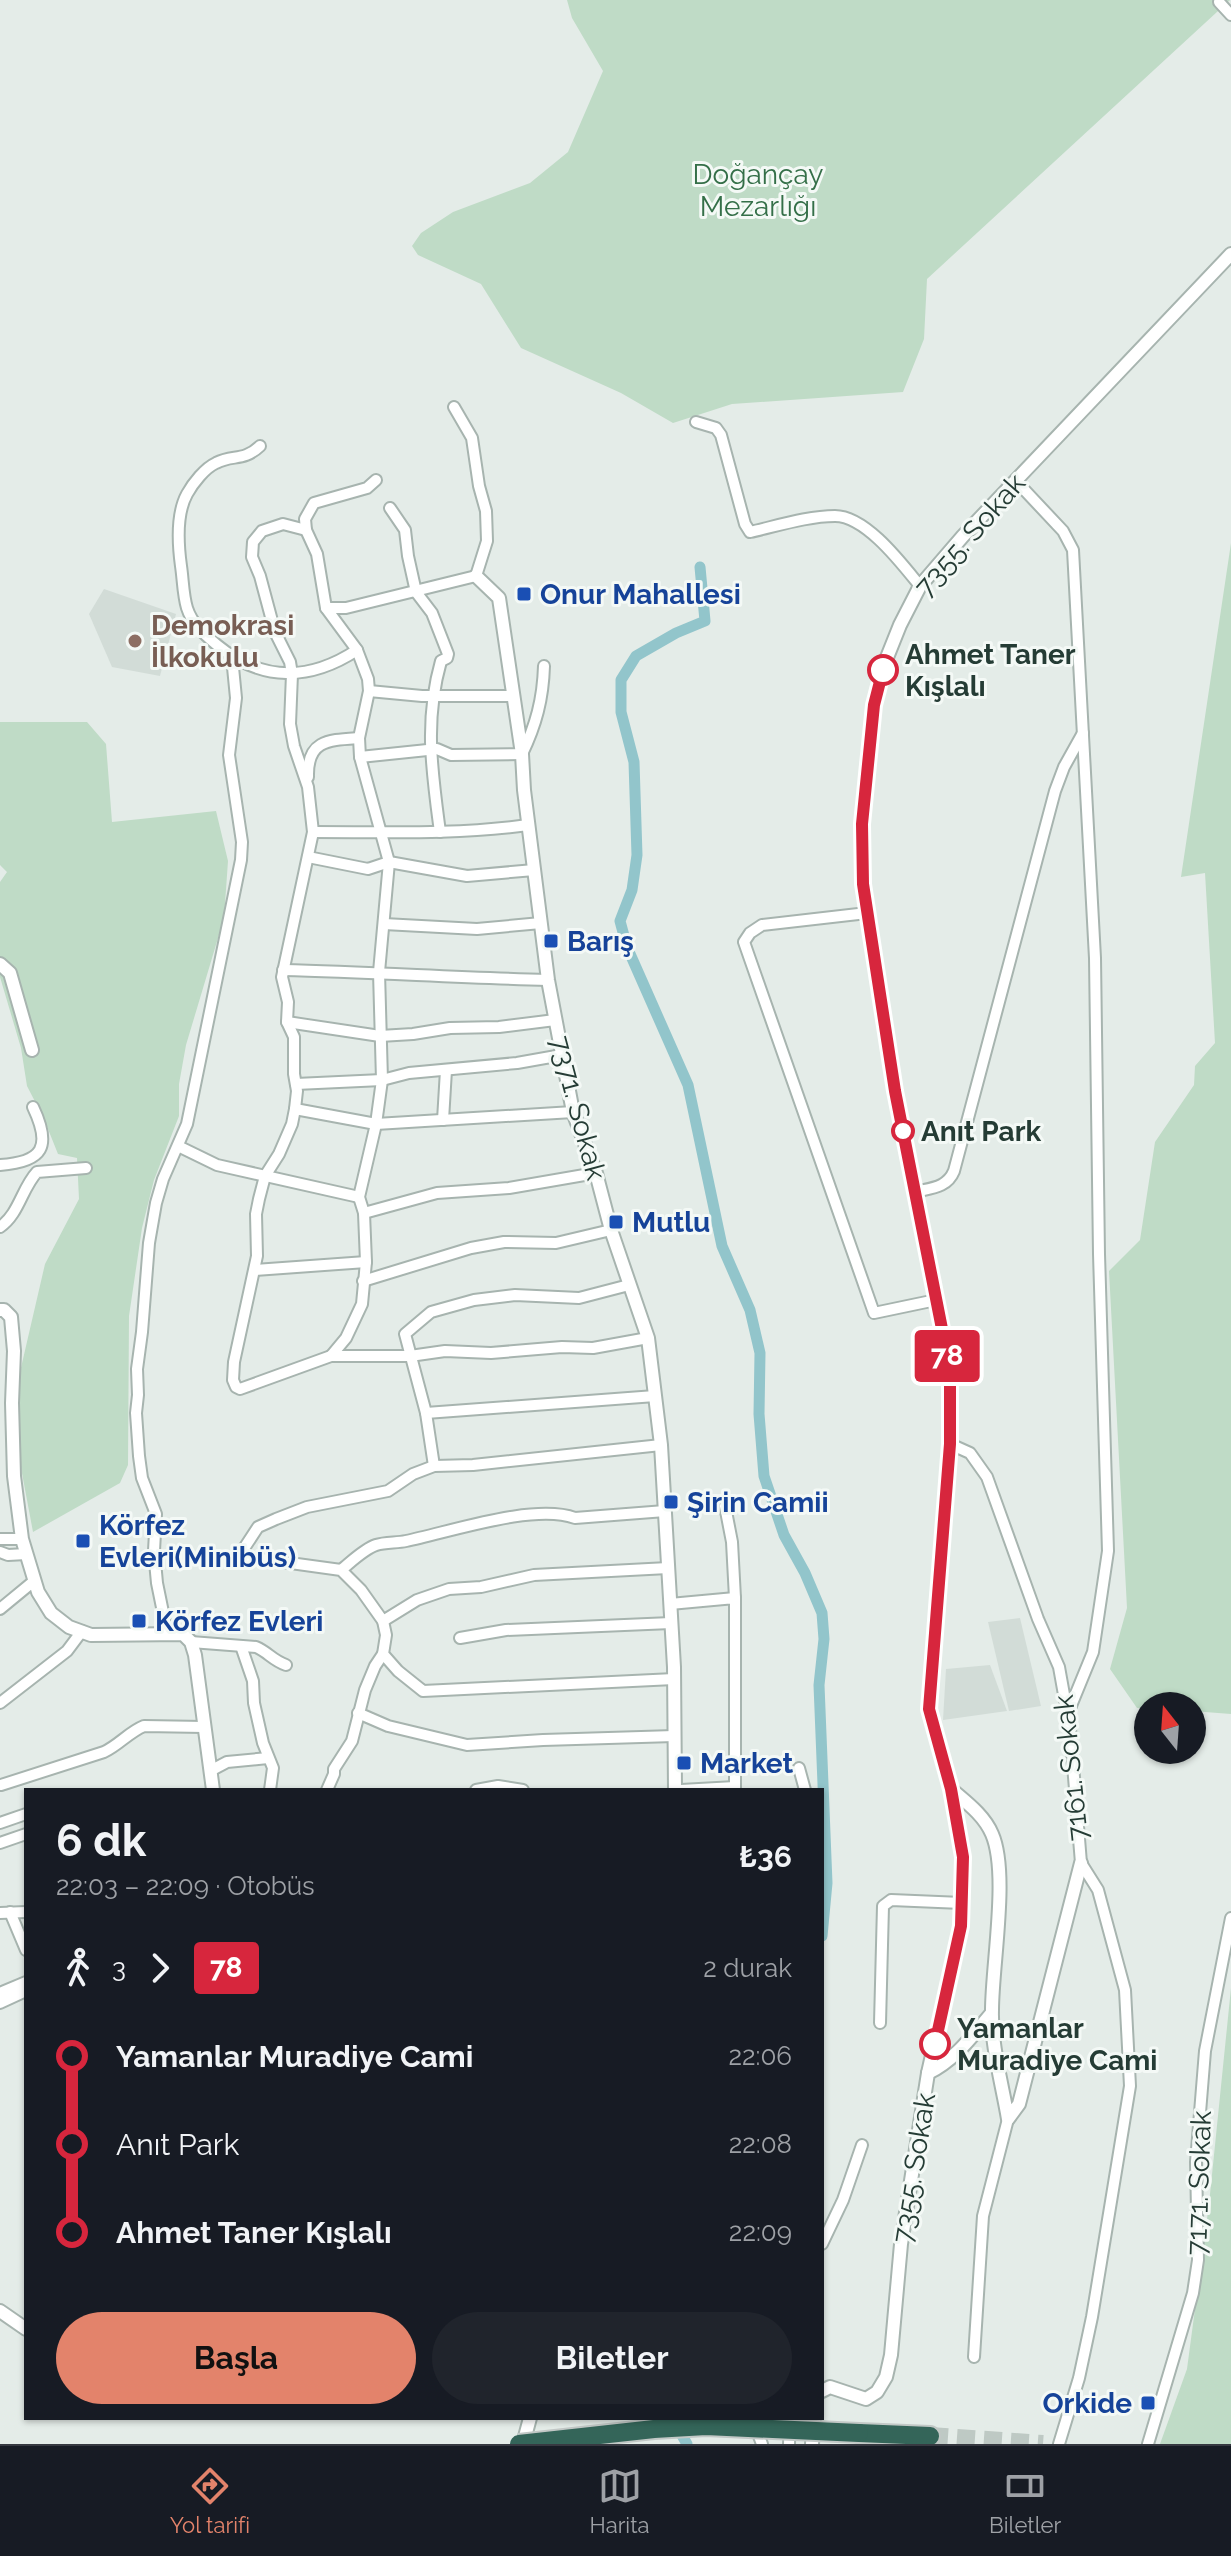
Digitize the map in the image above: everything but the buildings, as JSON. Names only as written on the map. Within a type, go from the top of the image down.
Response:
[{"type":"highway","points":[[521,2444],[706,2426],[930,2436]]},
{"type":"street","points":[[1219,2],[1231,15]]},
{"type":"street","name":"7355. Sokak","points":[[824,2390],[830,2387],[866,2399],[877,2392],[886,2377],[891,2355],[901,2244],[928,2073],[961,1926],[962,1903],[963,1857],[951,1789],[929,1709],[950,1444],[950,1385],[895,1091],[863,884],[862,824],[874,705],[894,638],[920,586],[963,536],[1231,254]]},
{"type":"street","points":[[326,608],[346,608],[476,576],[487,541],[486,511],[472,438],[454,407]]},
{"type":"street","points":[[696,422],[716,428],[721,435],[745,524],[750,532],[826,517],[848,518],[873,535],[920,586]]},
{"type":"street","points":[[260,446],[251,456],[215,463],[185,496],[178,543],[187,608],[196,625],[232,657],[275,673],[292,674],[329,666],[357,650]]},
{"type":"street","points":[[331,1356],[346,1338],[362,1304],[366,1262],[364,1213],[359,1197],[376,1124],[382,1080],[379,972],[389,862],[360,757],[359,738],[369,691],[366,669],[357,650],[326,608],[317,554],[306,530],[305,519],[314,503],[367,488],[376,480]]},
{"type":"street","points":[[1016,481],[1063,531],[1073,550],[1095,958],[1099,1254],[1108,1551],[1093,1652],[1068,1713]]},
{"type":"street","points":[[390,508],[405,530],[416,592],[432,613],[448,654],[441,661],[430,705],[430,750],[440,832]]},
{"type":"street","points":[[306,530],[283,524],[262,531],[253,542],[252,557],[275,632],[290,662],[290,724],[308,787]]},
{"type":"street","name":"7371. Sokak","points":[[476,576],[499,598],[522,754],[548,980],[573,1112],[596,1173],[611,1230],[648,1338],[661,1445],[665,1511],[674,1679],[675,1788]]},
{"type":"street","points":[[167,1632],[154,1551],[156,1514],[142,1478],[136,1413],[137,1369],[149,1243],[163,1179],[187,1124],[241,860],[242,842],[229,755],[236,698],[232,657]]},
{"type":"street","points":[[360,757],[437,749],[451,755],[522,754],[534,728],[543,696],[544,666]]},
{"type":"street","points":[[369,691],[434,696],[513,696]]},
{"type":"street","points":[[915,1192],[944,1185],[950,1181],[954,1171],[1055,791],[1064,767],[1084,732]]},
{"type":"street","points":[[359,738],[329,742],[314,750],[307,760],[313,832],[282,977],[288,1002],[287,1022],[294,1037],[295,1109],[284,1144],[265,1176],[256,1214],[257,1256],[234,1362],[233,1380],[236,1387],[248,1387],[331,1356],[410,1356],[445,1351],[491,1353],[562,1347],[593,1348],[648,1338]]},
{"type":"street","points":[[313,832],[475,832],[528,825]]},
{"type":"street","points":[[308,857],[368,869],[389,862],[467,876],[534,870]]},
{"type":"street","points":[[867,913],[762,925],[750,933],[744,942],[874,1313],[936,1300]]},
{"type":"street","points":[[384,924],[477,929],[541,923]]},
{"type":"street","points":[[0,964],[10,973],[32,1050]]},
{"type":"street","points":[[283,970],[548,980]]},
{"type":"street","points":[[287,1022],[380,1036],[555,1020]]},
{"type":"street","points":[[296,1084],[382,1080],[409,1073],[517,1063],[562,1055]]},
{"type":"street","points":[[443,1120],[446,1070]]},
{"type":"street","points":[[0,1165],[30,1161],[37,1154],[43,1143],[33,1107]]},
{"type":"street","points":[[295,1109],[376,1124],[573,1112]]},
{"type":"street","points":[[178,1146],[217,1165],[359,1197]]},
{"type":"street","points":[[0,1227],[12,1216],[37,1172],[86,1168]]},
{"type":"street","points":[[364,1213],[437,1193],[509,1188],[596,1173]]},
{"type":"street","points":[[363,1281],[471,1248],[504,1242],[556,1243],[611,1230]]},
{"type":"street","points":[[255,1270],[366,1262]]},
{"type":"street","points":[[434,1466],[426,1413],[405,1334],[431,1312],[474,1300],[515,1295],[579,1298],[629,1285]]},
{"type":"street","points":[[0,1310],[11,1317],[14,1476],[22,1539],[34,1581],[51,1613],[69,1627],[91,1635],[167,1632],[183,1634],[191,1642],[213,1788]]},
{"type":"street","points":[[426,1413],[655,1396]]},
{"type":"street","name":"7161. Sokak","points":[[950,1444],[970,1453],[987,1477],[1038,1619],[1059,1667],[1068,1713],[1081,1863],[1098,1890],[1125,1990],[1130,2086],[1092,2317],[1079,2378],[1059,2444]]},
{"type":"street","points":[[328,1788],[334,1769],[352,1741],[358,1713],[375,1666],[383,1654],[386,1635],[383,1621],[361,1590],[341,1570],[239,1556],[258,1527],[307,1507],[388,1491],[413,1474],[434,1466],[473,1465],[661,1445]]},
{"type":"street","points":[[725,1506],[732,1542],[735,1598],[735,1788]]},
{"type":"street","points":[[341,1570],[375,1545],[403,1542],[500,1518],[553,1515],[575,1518],[665,1511]]},
{"type":"street","points":[[0,1539],[22,1539]]},
{"type":"street","points":[[0,1552],[26,1554]]},
{"type":"street","points":[[383,1621],[417,1600],[449,1589],[481,1587],[534,1575],[668,1568]]},
{"type":"street","points":[[0,1609],[34,1581]]},
{"type":"street","points":[[670,1604],[735,1598]]},
{"type":"street","points":[[460,1638],[506,1630],[671,1623]]},
{"type":"street","points":[[0,1703],[67,1651],[82,1631]]},
{"type":"street","points":[[191,1642],[264,1651],[272,1660],[286,1665]]},
{"type":"street","points":[[241,1646],[253,1681],[254,1703],[273,1768],[270,1788]]},
{"type":"street","points":[[383,1654],[423,1691],[674,1679]]},
{"type":"street","points":[[358,1713],[388,1726],[467,1745],[674,1736]]},
{"type":"street","points":[[1,1785],[104,1752],[144,1726],[204,1727]]},
{"type":"street","points":[[210,1771],[227,1762],[268,1758]]},
{"type":"street","points":[[799,1768],[804,1788]]},
{"type":"street","points":[[487,1788],[510,1788]]},
{"type":"street","points":[[951,1789],[983,1818],[993,1835],[999,1863],[991,2014],[1008,2119]]},
{"type":"street","points":[[0,1823],[24,1815]]},
{"type":"street","points":[[0,1843],[24,1835]]},
{"type":"street","points":[[974,2357],[983,2216],[1008,2119],[1019,2104],[1081,1863]]},
{"type":"street","points":[[880,2023],[883,1906],[891,1900],[962,1903]]},
{"type":"street","points":[[5,1913],[24,1946]]},
{"type":"street","name":"7171. Sokak","points":[[1148,2444],[1193,2293],[1198,2260],[1196,2162],[1205,2051],[1231,1918]]},
{"type":"street","points":[[0,1994],[24,1984]]},
{"type":"street","points":[[0,2003],[24,1992]]},
{"type":"street","points":[[928,2073],[940,2068],[960,2050],[991,2014]]},
{"type":"street","points":[[824,2240],[843,2200],[862,2145]]},
{"type":"street","points":[[0,2311],[24,2328]]},
{"type":"street","points":[[521,2444],[529,2420]]},
{"type":"street","points":[[753,2420],[762,2444]]},
{"type":"street","points":[[789,2444],[790,2420]]},
{"type":"street","points":[[812,2444],[814,2420]]},
{"type":"shaded area","name":"Demokrasi İlkokulu","points":[[104,589],[176,614],[160,676],[112,667],[89,614]]},
{"type":"shaded area","points":[[1020,1618],[1041,1706],[1009,1711],[988,1622]]},
{"type":"shaded area","points":[[990,1665],[1007,1711],[943,1720],[946,1669]]},
{"type":"green space","name":"Doğançay Mezarlığı","points":[[567,0],[1230,0],[927,279],[924,339],[903,392],[732,404],[673,423],[621,393],[521,348],[481,284],[418,255],[412,246],[421,233],[453,212],[530,183],[568,152],[603,71],[572,18]]},
{"type":"green space","points":[[1231,543],[1231,1714],[1206,1712],[1206,1692],[1134,1692],[1134,1704],[1110,1669],[1127,1608],[1109,1271],[1140,1240],[1155,1142],[1194,1085],[1195,1066],[1215,1043],[1205,873],[1181,877]]},
{"type":"green space","points":[[0,722],[87,722],[106,744],[112,822],[216,811],[228,861],[224,918],[186,1045],[179,1084],[179,1116],[154,1180],[142,1228],[129,1316],[128,1465],[120,1483],[33,1532],[16,1422],[20,1372],[45,1264],[79,1199],[77,1158],[58,1154],[27,1086],[21,1048],[0,977],[0,882],[7,872],[0,865]]},
{"type":"green space","points":[[1231,1988],[1231,2444],[1160,2444],[1187,2369],[1209,2204]]},
{"type":"waterway","points":[[700,567],[705,621],[676,633],[636,656],[621,680],[621,712],[634,762],[637,855],[632,890],[620,921],[627,947],[688,1085],[722,1246],[750,1310],[760,1353],[759,1414],[764,1476],[784,1535],[822,1613],[824,1639],[819,1685],[823,1788]]},
{"type":"waterway","points":[[824,1809],[827,1883],[824,1915]]},
{"type":"waterway","points":[[673,2420],[687,2444]]},
{"type":"tunnel","points":[[930,2436],[1043,2444]]},
{"type":"bus line","name":"78","points":[[883,670],[874,705],[862,824],[863,884],[895,1091],[946,1349],[950,1385],[950,1444],[929,1709],[951,1789],[963,1857],[961,1926],[935,2044]]},
{"type":"place","name":"Onur Mahallesi","points":[[524,594]]},
{"type":"place","name":"Demokrasi İlkokulu","points":[[135,641]]},
{"type":"place","name":"Ahmet Taner Kışlalı","points":[[883,670]]},
{"type":"place","name":"Barış","points":[[551,941]]},
{"type":"place","name":"Anıt Park","points":[[903,1131]]},
{"type":"place","name":"Mutlu","points":[[616,1222]]},
{"type":"place","name":"Şirin Camii","points":[[671,1502]]},
{"type":"place","name":"Körfez Evleri(Minibüs)","points":[[83,1541]]},
{"type":"place","name":"Körfez Evleri","points":[[139,1621]]},
{"type":"place","name":"Market","points":[[684,1763]]},
{"type":"place","name":"Yamanlar Muradiye Cami","points":[[935,2044]]},
{"type":"place","name":"Orkide","points":[[1148,2403]]}]
